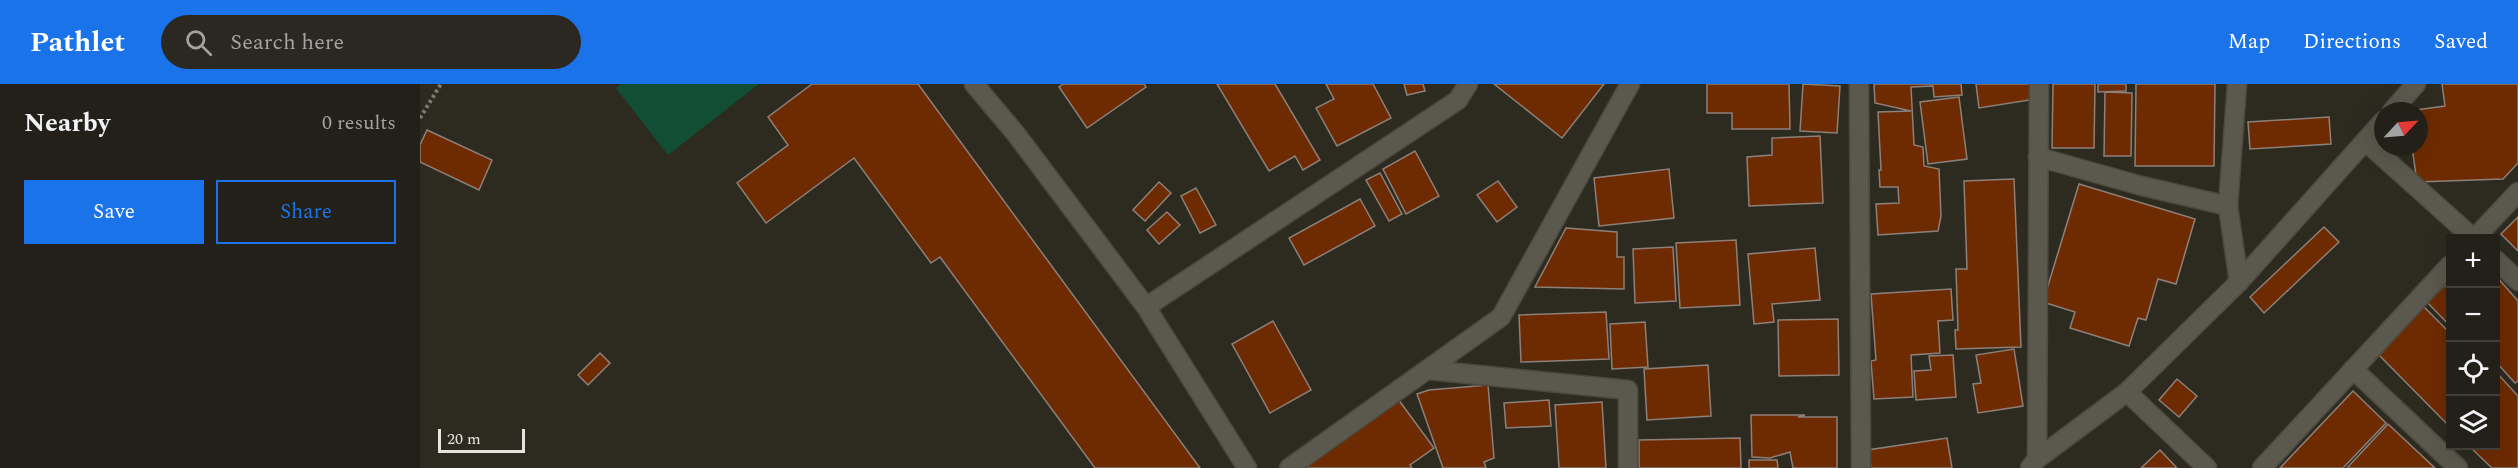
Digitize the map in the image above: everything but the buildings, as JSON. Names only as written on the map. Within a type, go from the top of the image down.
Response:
[{"type":"street","points":[[974,84],[1016,134],[1146,307],[1247,468]]},
{"type":"street","points":[[1146,307],[1458,100],[1468,84]]},
{"type":"street","points":[[1289,468],[1501,317],[1630,84]]},
{"type":"street","points":[[1859,84],[1861,468]]},
{"type":"street","points":[[2033,464],[2039,84]]},
{"type":"street","points":[[2237,84],[2228,206],[2239,282]]},
{"type":"street","points":[[2400,102],[2416,84]]},
{"type":"street","points":[[2033,464],[2127,392],[2239,282],[2374,131]]},
{"type":"street","points":[[2365,141],[2470,234]]},
{"type":"street","points":[[2038,157],[2142,186],[2228,206]]},
{"type":"street","points":[[2478,234],[2518,192]]},
{"type":"street","points":[[2500,264],[2518,281]]},
{"type":"street","points":[[2262,468],[2446,270]]},
{"type":"street","points":[[2353,369],[2458,468]]},
{"type":"street","points":[[1429,370],[1628,390],[1628,468]]},
{"type":"street","points":[[2127,392],[2207,468]]},
{"type":"path","points":[[420,118],[441,84]]},
{"type":"green space","points":[[621,84],[759,84],[668,155],[616,88]]}]
